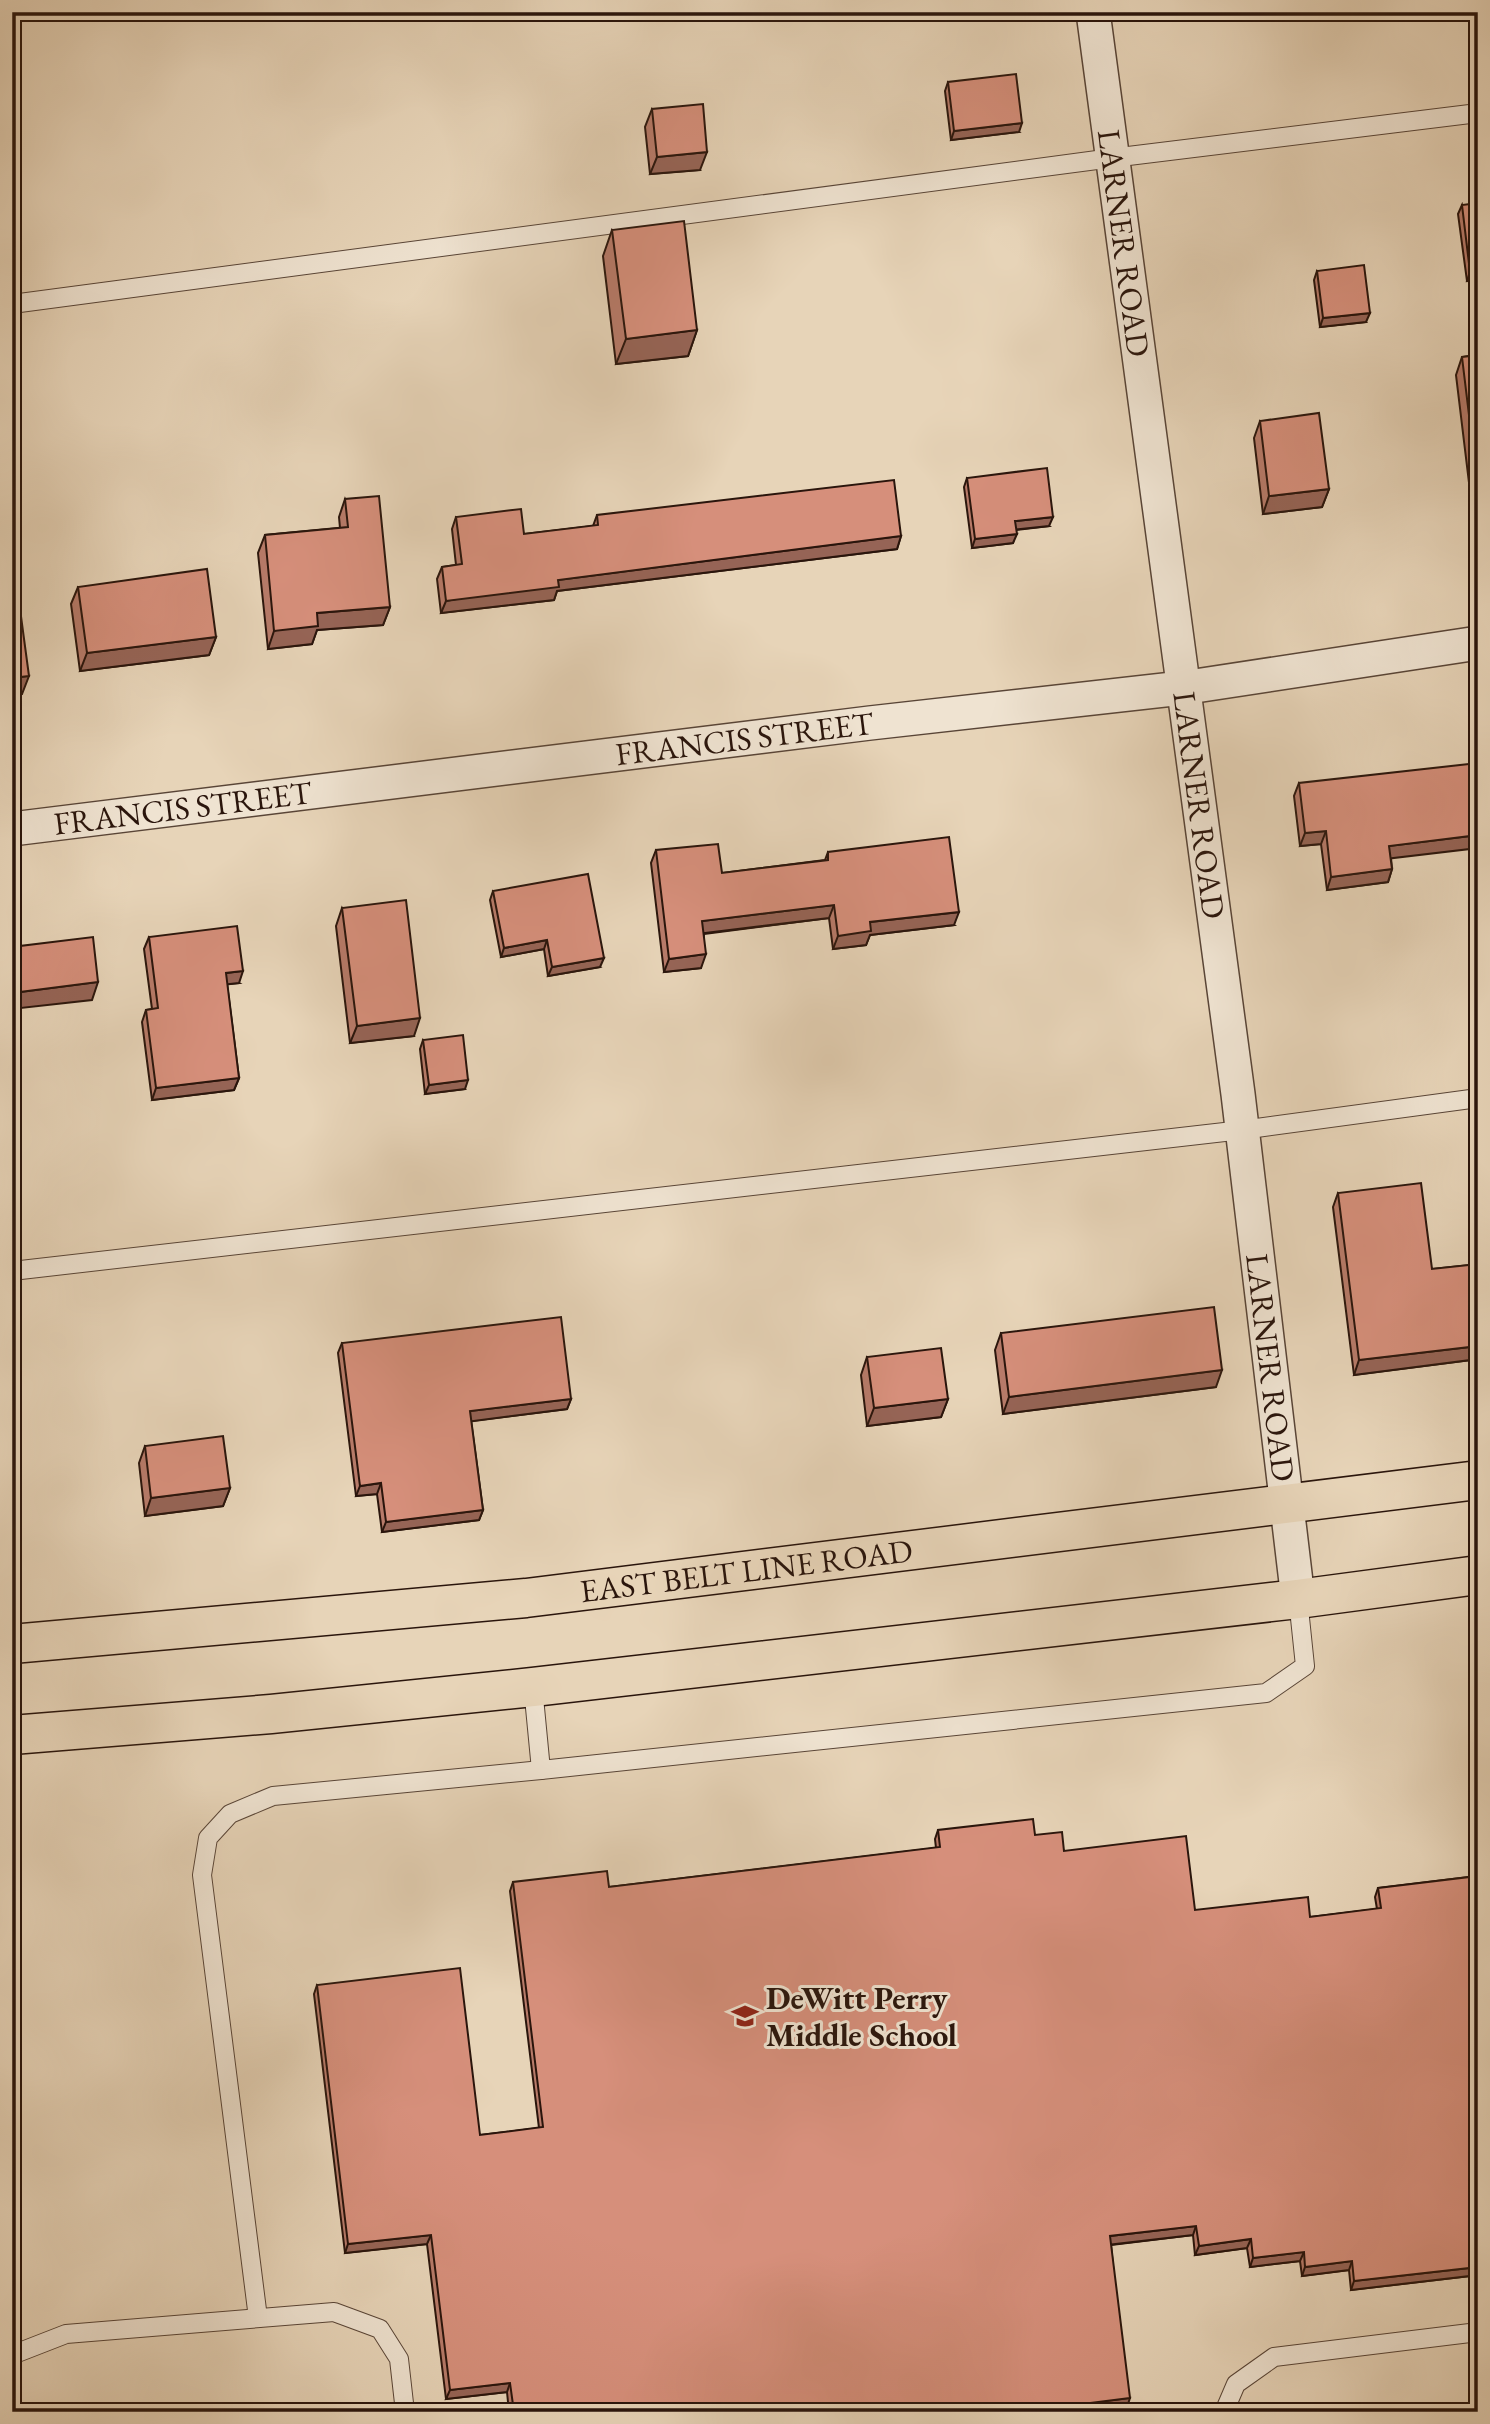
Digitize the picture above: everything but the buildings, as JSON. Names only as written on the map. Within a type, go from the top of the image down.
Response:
[{"type":"main road","name":"EAST BELT LINE ROAD","points":[[12,1644],[526,1598],[1478,1480]]},
{"type":"main road","points":[[12,1735],[271,1714],[533,1687],[1298,1599],[1478,1575]]},
{"type":"street","name":"LARNER ROAD","points":[[1093,12],[1242,1130],[1298,1599]]},
{"type":"street","name":"FRANCIS STREET","points":[[12,829],[870,723],[1182,688],[1478,643]]},
{"type":"lane","points":[[12,304],[1112,158],[1478,113]]},
{"type":"lane","points":[[12,1271],[1242,1130],[1478,1098]]},
{"type":"lane","points":[[258,2318],[202,1875],[208,1838],[230,1814],[273,1796],[1266,1693],[1305,1666],[1298,1599]]},
{"type":"lane","points":[[533,1687],[541,1770]]},
{"type":"lane","points":[[12,2355],[66,2334],[334,2312],[380,2329],[399,2359],[405,2412]]},
{"type":"lane","points":[[1224,2412],[1237,2384],[1274,2357],[1478,2332]]},
{"type":"place","name":"DeWitt Perry Middle School","points":[[745,2016]]}]
